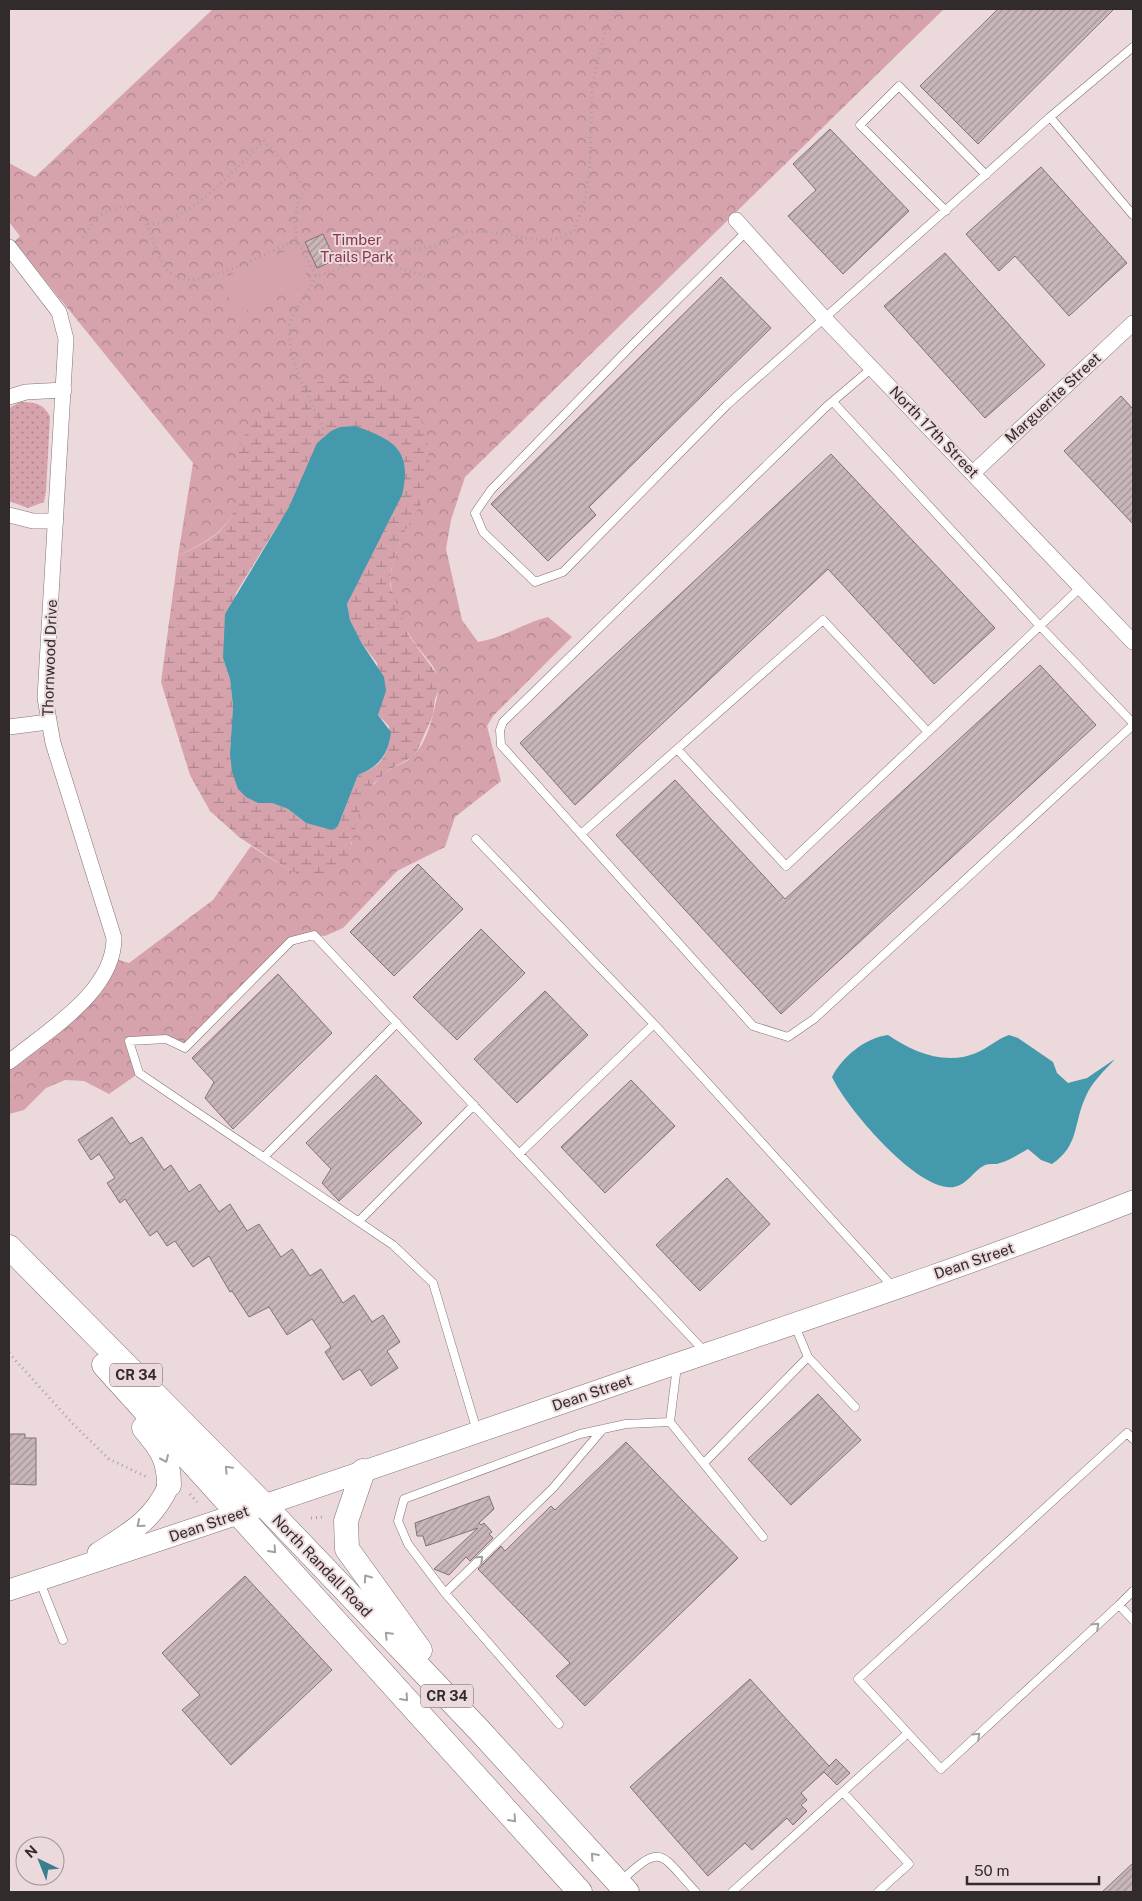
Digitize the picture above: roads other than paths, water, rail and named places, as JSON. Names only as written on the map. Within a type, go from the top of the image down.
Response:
[{"type":"main road","name":"North Randall Road","points":[[9,1249],[88,1348],[241,1514],[580,1892]]},
{"type":"main road","name":"North Randall Road","points":[[9,1249],[262,1504],[479,1730],[622,1888]]},
{"type":"main road","name":"North Randall Road","points":[[88,1348],[108,1388],[142,1426],[165,1457],[179,1490]]},
{"type":"main road","points":[[363,1471],[346,1521],[347,1549],[479,1730]]},
{"type":"street","name":"North 17th Street","points":[[736,220],[825,319],[1133,642]]},
{"type":"street","name":"Thornwood Drive","points":[[9,247],[59,312],[66,339],[46,698],[48,722],[80,832],[114,938],[114,950],[103,979],[88,997],[9,1062]]},
{"type":"street","name":"Marguerite Street","points":[[973,474],[1133,323]]},
{"type":"street","points":[[9,397],[26,392],[64,390]]},
{"type":"street","points":[[9,515],[34,522],[56,522]]},
{"type":"street","points":[[9,727],[48,722]]},
{"type":"street","name":"Dean Street","points":[[9,1590],[241,1514],[262,1504],[477,1433],[794,1324],[1016,1247],[1133,1201]]},
{"type":"street","name":"Dean Street","points":[[43,1579],[96,1554],[142,1525],[163,1499],[179,1490]]},
{"type":"lane","points":[[746,232],[633,344],[491,490],[475,513],[483,532],[535,582],[563,572],[728,405],[1050,117],[1133,47]]},
{"type":"lane","points":[[946,211],[860,125],[899,86],[986,175]]},
{"type":"lane","points":[[1050,117],[1133,215]]},
{"type":"lane","points":[[833,402],[1133,724],[814,1019],[788,1037],[753,1026],[501,745],[500,730],[503,722],[833,402],[872,368]]},
{"type":"lane","points":[[677,749],[786,866],[1081,587]]},
{"type":"lane","points":[[581,834],[823,620],[928,732]]},
{"type":"lane","points":[[476,840],[654,1024],[894,1288]]},
{"type":"lane","points":[[477,1433],[433,1283],[393,1245],[139,1073],[129,1041],[166,1039],[186,1048],[291,941],[314,935],[707,1354]]},
{"type":"lane","points":[[264,1157],[397,1023]]},
{"type":"lane","points":[[519,1154],[654,1024]]},
{"type":"lane","points":[[359,1221],[474,1105]]},
{"type":"lane","points":[[794,1324],[808,1357],[856,1407]]},
{"type":"lane","points":[[704,1463],[808,1357]]},
{"type":"lane","points":[[678,1364],[670,1422],[763,1537]]},
{"type":"lane","points":[[559,1724],[445,1593],[408,1544],[398,1521],[404,1499],[580,1434],[626,1424],[670,1422]]},
{"type":"lane","points":[[445,1593],[553,1488],[603,1429]]},
{"type":"lane","points":[[1133,1439],[1128,1433],[858,1679],[941,1769],[1133,1591]]},
{"type":"lane","points":[[43,1579],[63,1640]]},
{"type":"lane","points":[[1119,1605],[1133,1620]]},
{"type":"lane","points":[[734,1892],[908,1733]]},
{"type":"lane","points":[[843,1792],[909,1864],[878,1892]]},
{"type":"lane","points":[[622,1888],[643,1860],[654,1855],[664,1858],[696,1892]]},
{"type":"water","points":[[355,426],[380,436],[397,448],[405,467],[402,495],[347,604],[350,620],[361,642],[384,677],[386,691],[378,715],[391,732],[385,754],[372,768],[358,775],[338,826],[332,830],[306,823],[288,809],[272,803],[258,803],[246,797],[238,789],[232,772],[230,753],[233,706],[230,679],[223,658],[225,614],[289,507],[317,443],[331,431],[340,427]]},
{"type":"water","points":[[888,1035],[919,1052],[941,1058],[953,1058],[976,1053],[1009,1035],[1018,1038],[1053,1062],[1057,1073],[1068,1083],[1087,1078],[1115,1059],[1099,1076],[1089,1091],[1082,1106],[1072,1141],[1061,1157],[1052,1164],[1041,1160],[1028,1149],[1004,1162],[985,1165],[963,1183],[954,1187],[939,1185],[922,1177],[903,1163],[867,1127],[832,1077],[842,1062],[863,1044]]},
{"type":"park label","name":"Timber Trails Park","points":[[357,248]]}]
